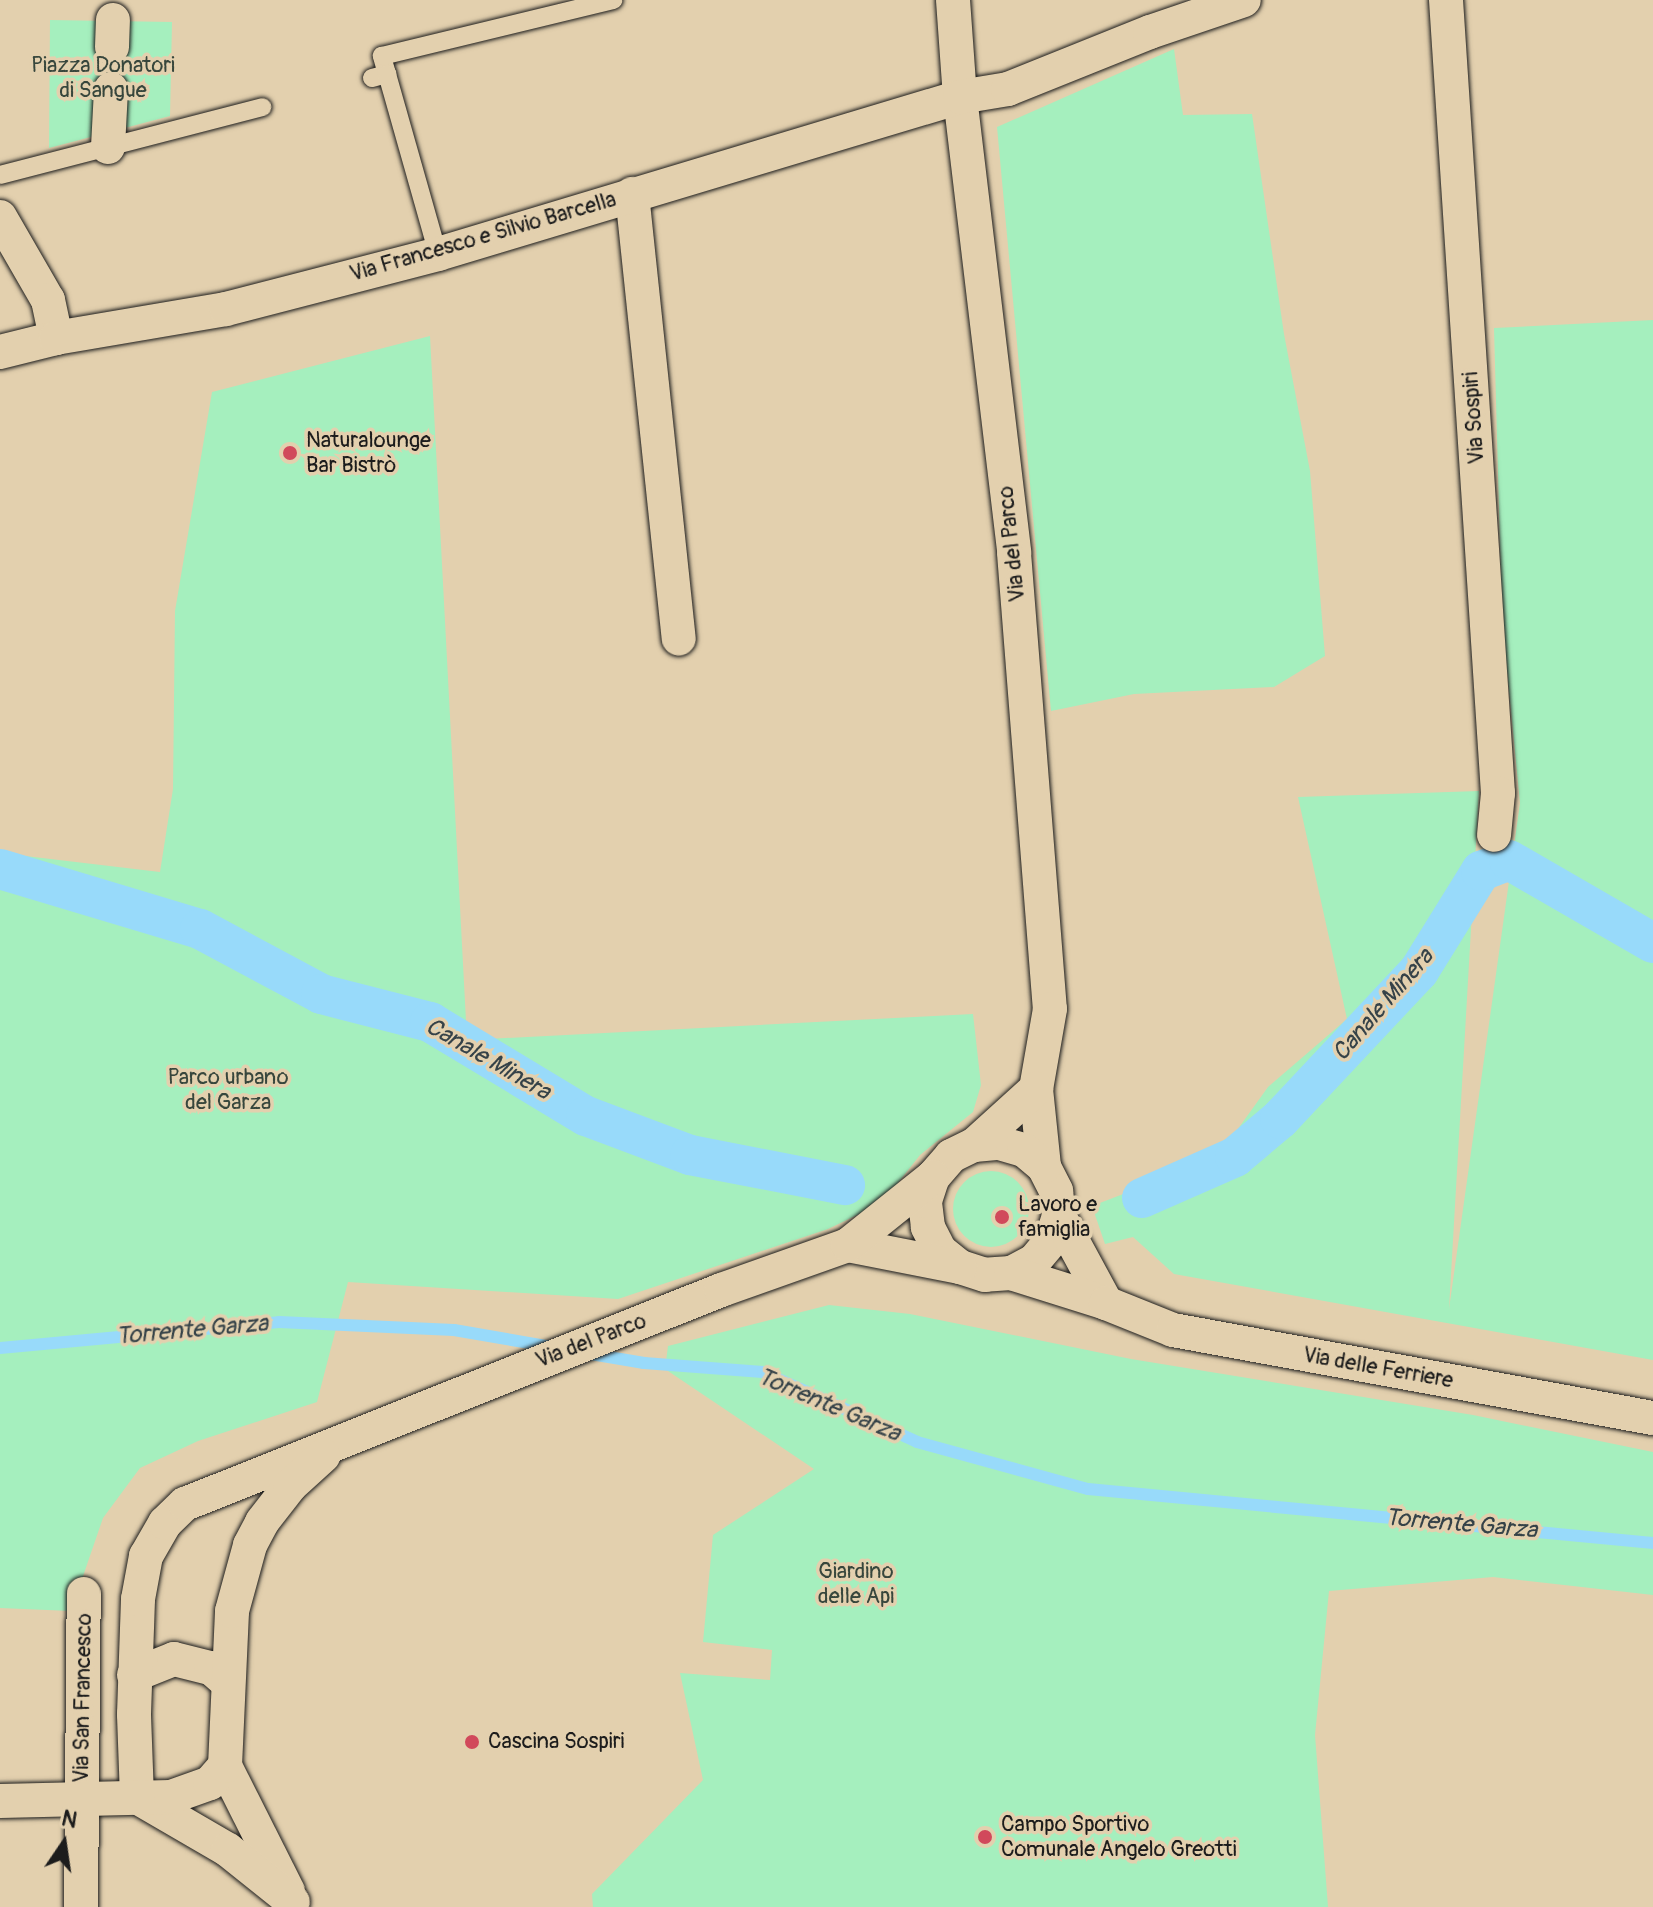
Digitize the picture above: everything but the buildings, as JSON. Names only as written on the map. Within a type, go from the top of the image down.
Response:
[{"type":"street","name":"Via del Parco","points":[[953,0],[960,97],[1014,553],[1050,1009],[1036,1089],[1044,1167],[1056,1191],[1059,1216]]},
{"type":"street","name":"Via Francesco e Silvio Barcella","points":[[0,352],[56,338],[226,309],[438,254],[960,97],[1008,89],[1150,32],[1244,0]]},
{"type":"street","name":"Via Sospiri","points":[[1446,0],[1498,793],[1494,835]]},
{"type":"street","points":[[108,147],[111,89]]},
{"type":"street","points":[[632,194],[679,639]]},
{"type":"street","points":[[0,217],[48,300],[56,338]]},
{"type":"street","name":"Via del Parco","points":[[137,1797],[134,1675],[138,1599],[146,1556],[165,1523],[185,1504],[514,1371],[848,1245],[933,1177],[951,1156],[974,1145],[1036,1089]]},
{"type":"street","points":[[974,1145],[999,1143],[1024,1150],[1044,1167]]},
{"type":"street","points":[[933,1177],[925,1201],[928,1227],[940,1251],[960,1267]]},
{"type":"street","points":[[848,1245],[960,1267],[985,1275],[1011,1273],[1034,1261],[1051,1241],[1059,1216]]},
{"type":"street","points":[[1059,1216],[1106,1303]]},
{"type":"street","name":"Via delle Ferriere","points":[[1011,1273],[1106,1303],[1173,1330],[1653,1418]]},
{"type":"street","name":"Via del Parco","points":[[225,1766],[226,1681],[232,1611],[250,1545],[262,1522],[290,1486],[336,1445]]},
{"type":"street","name":"Via San Francesco","points":[[81,1801],[84,1594]]},
{"type":"street","points":[[134,1675],[174,1659],[211,1668],[226,1681]]},
{"type":"street","points":[[137,1797],[190,1793],[210,1783],[225,1766],[295,1904]]},
{"type":"street","points":[[137,1797],[228,1850],[295,1904]]},
{"type":"street","name":"Via San Francesco","points":[[0,1801],[137,1797]]},
{"type":"street","points":[[81,1801],[81,1907]]},
{"type":"lane","points":[[438,254],[407,173],[380,76],[382,56],[613,0]]},
{"type":"lane","points":[[0,175],[262,107]]},
{"type":"green space","name":"Piazza Donatori di Sangue","points":[[50,20],[172,22],[170,116],[49,148]]},
{"type":"green space","points":[[1174,49],[1183,115],[1252,114],[1284,334],[1310,471],[1325,656],[1274,687],[1134,694],[1051,711],[997,127]]},
{"type":"green space","points":[[1653,320],[1653,1360],[1174,1274],[1133,1237],[1105,1244],[1092,1206],[1217,1158],[1268,1087],[1347,1019],[1298,797],[1479,791],[1449,1309],[1520,803],[1502,619],[1494,328]]},
{"type":"green space","name":"Parco urbano del Garza","points":[[430,336],[467,1040],[973,1014],[981,1085],[973,1112],[920,1155],[882,1203],[828,1229],[618,1299],[348,1282],[317,1402],[198,1441],[140,1468],[103,1518],[71,1611],[0,1608],[0,853],[160,872],[173,789],[175,611],[212,392]]},
{"type":"green space","points":[[991,1171],[1005,1174],[1018,1182],[1026,1195],[1029,1209],[1026,1223],[1018,1236],[1005,1244],[991,1247],[977,1244],[964,1236],[956,1223],[953,1209],[956,1195],[964,1182],[977,1174]]},
{"type":"green space","name":"Giardino delle Api","points":[[829,1305],[910,1314],[1131,1359],[1473,1415],[1653,1452],[1653,1595],[1493,1577],[1329,1591],[1315,1735],[1328,1907],[593,1907],[592,1894],[703,1780],[680,1673],[770,1680],[772,1650],[703,1642],[713,1535],[814,1469],[665,1369],[668,1346]]},
{"type":"waterway","name":"Canale Minera","points":[[1142,1198],[1235,1157],[1280,1119],[1419,971],[1481,871],[1509,860],[1653,943]]},
{"type":"waterway","name":"Canale Minera","points":[[0,869],[200,929],[321,994],[430,1022],[586,1116],[690,1155],[845,1185]]},
{"type":"waterway","name":"Torrente Garza","points":[[0,1348],[279,1322],[454,1330],[552,1347]]},
{"type":"waterway","name":"Torrente Garza","points":[[585,1353],[644,1363],[763,1372],[917,1442],[1088,1489],[1653,1543]]},
{"type":"place","name":"Naturalounge Bar Bistrò","points":[[290,453]]},
{"type":"place","name":"Lavoro e famiglia","points":[[1002,1217]]},
{"type":"place","name":"Cascina Sospiri","points":[[472,1742]]},
{"type":"place","name":"Campo Sportivo Comunale Angelo Greotti","points":[[985,1837]]}]
